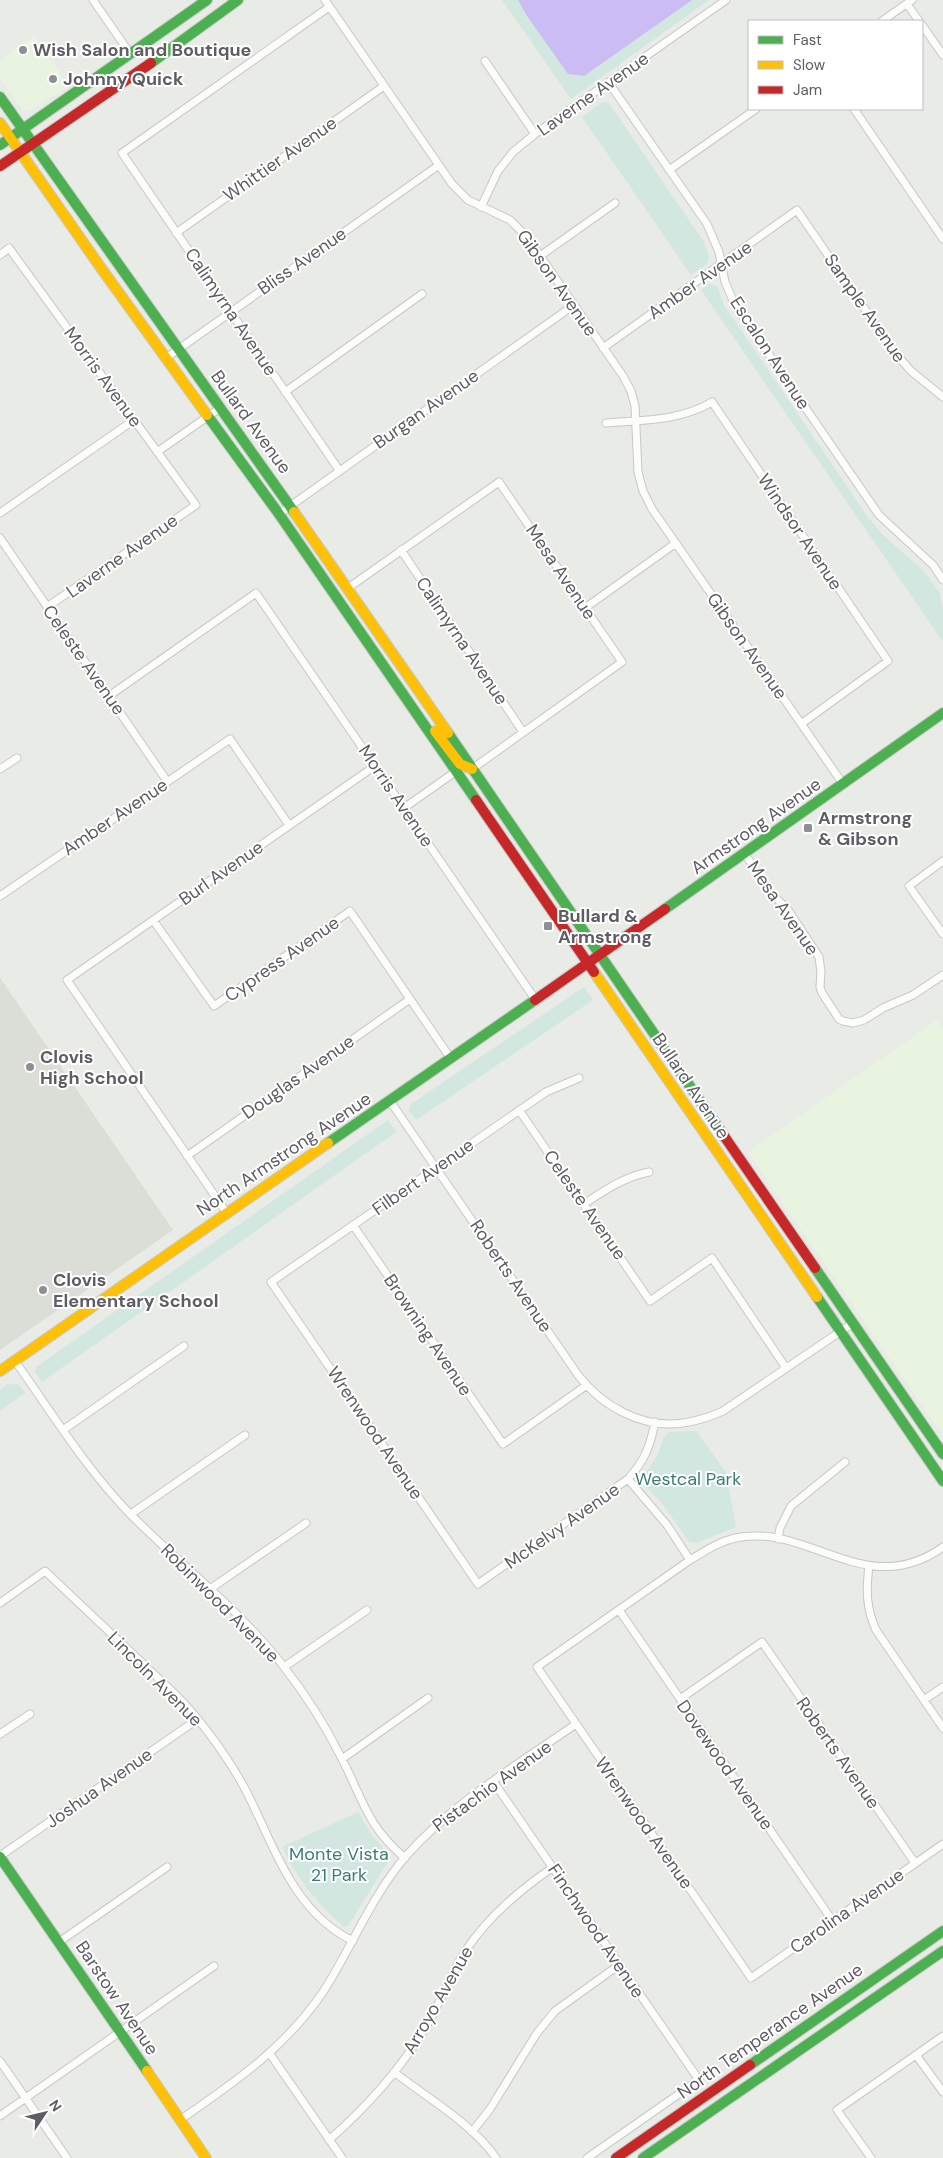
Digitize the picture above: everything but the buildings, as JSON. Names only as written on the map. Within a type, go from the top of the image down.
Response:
[{"type":"main road","points":[[0,145],[207,0]]},
{"type":"main road","points":[[0,166],[140,71],[238,0]]},
{"type":"main road","name":"Bullard Avenue","points":[[0,97],[348,588],[943,1454]]},
{"type":"main road","name":"Bullard Avenue","points":[[0,123],[278,514],[943,1481]]},
{"type":"main road","name":"Bullard Avenue","points":[[413,709],[436,732],[460,764],[472,769]]},
{"type":"main road","name":"Armstrong Avenue","points":[[587,963],[745,854],[943,713]]},
{"type":"main road","name":"North Armstrong Avenue","points":[[0,1371],[226,1212],[451,1059],[587,963]]},
{"type":"main road","name":"Barstow Avenue","points":[[0,1857],[121,2031],[206,2158]]},
{"type":"main road","name":"North Temperance Avenue","points":[[616,2158],[943,1931]]},
{"type":"main road","name":"North Temperance Avenue","points":[[643,2158],[943,1951]]},
{"type":"street","points":[[93,0],[131,55]]},
{"type":"street","name":"Gibson Avenue","points":[[325,0],[460,193],[481,207],[510,220],[527,237],[603,348],[631,391],[636,421],[638,472],[643,491],[652,508],[843,784]]},
{"type":"street","name":"Laverne Avenue","points":[[481,207],[498,171],[513,152],[534,134],[726,0]]},
{"type":"street","points":[[883,20],[910,2],[919,20]]},
{"type":"street","name":"Calimyrna Avenue","points":[[329,7],[122,153],[339,470]]},
{"type":"street","points":[[923,26],[943,55]]},
{"type":"street","points":[[485,61],[534,134]]},
{"type":"street","name":"Escalon Avenue","points":[[609,83],[707,224],[714,238],[725,282],[735,305],[879,515],[932,565],[943,580]]},
{"type":"street","name":"Whittier Avenue","points":[[176,233],[384,86]]},
{"type":"street","points":[[669,170],[755,110]]},
{"type":"street","points":[[855,110],[942,237]]},
{"type":"street","name":"Bliss Avenue","points":[[166,358],[439,165]]},
{"type":"street","points":[[540,256],[615,203]]},
{"type":"street","name":"Amber Avenue","points":[[603,348],[722,266],[797,210]]},
{"type":"street","name":"Sample Avenue","points":[[797,210],[895,353],[911,371],[943,397]]},
{"type":"street","name":"Morris Avenue","points":[[0,255],[9,248],[196,505]]},
{"type":"street","points":[[285,392],[422,294]]},
{"type":"street","name":"Burgan Avenue","points":[[278,514],[574,305]]},
{"type":"street","name":"Windsor Avenue","points":[[636,421],[687,414],[712,402],[888,661],[801,724]]},
{"type":"street","points":[[158,452],[220,408]]},
{"type":"street","points":[[0,513],[134,420]]},
{"type":"street","points":[[606,423],[636,421]]},
{"type":"street","name":"Mesa Avenue","points":[[401,550],[499,482],[622,662],[524,732]]},
{"type":"street","name":"Laverne Avenue","points":[[48,607],[196,505]]},
{"type":"street","name":"Celeste Avenue","points":[[0,538],[168,781]]},
{"type":"street","points":[[585,608],[676,543]]},
{"type":"street","points":[[348,588],[401,550]]},
{"type":"street","name":"Calimyrna Avenue","points":[[401,550],[524,732]]},
{"type":"street","name":"Morris Avenue","points":[[109,696],[256,593],[535,999]]},
{"type":"street","points":[[472,769],[524,732]]},
{"type":"street","name":"Amber Avenue","points":[[0,896],[230,739],[289,825]]},
{"type":"street","points":[[0,769],[17,758]]},
{"type":"street","name":"Burl Avenue","points":[[187,1156],[66,980],[375,766]]},
{"type":"street","points":[[404,808],[455,772]]},
{"type":"street","name":"Mesa Avenue","points":[[745,854],[771,893],[788,910],[819,957],[820,987],[839,1019],[848,1023],[858,1022],[913,995],[943,975]]},
{"type":"street","points":[[943,861],[910,886],[943,934]]},
{"type":"street","name":"Cypress Avenue","points":[[153,920],[214,1006],[350,911],[410,999]]},
{"type":"street","points":[[410,999],[451,1059]]},
{"type":"street","name":"Douglas Avenue","points":[[187,1156],[410,999]]},
{"type":"street","name":"Filbert Avenue","points":[[271,1282],[546,1092],[579,1078]]},
{"type":"street","name":"Roberts Avenue","points":[[390,1101],[587,1386],[617,1410],[655,1422]]},
{"type":"street","name":"Celeste Avenue","points":[[519,1110],[650,1300],[712,1258],[786,1368]]},
{"type":"street","points":[[187,1156],[226,1212]]},
{"type":"street","points":[[584,1204],[632,1175],[649,1172]]},
{"type":"street","name":"Browning Avenue","points":[[353,1225],[503,1444],[587,1386]]},
{"type":"street","name":"Wrenwood Avenue","points":[[271,1282],[478,1584]]},
{"type":"street","points":[[655,1422],[680,1424],[700,1420],[723,1411],[853,1324]]},
{"type":"street","points":[[63,1430],[184,1346]]},
{"type":"street","name":"Robinwood Avenue","points":[[15,1361],[98,1477],[131,1514],[239,1616],[284,1667],[308,1700],[342,1759],[366,1813],[377,1830],[405,1858]]},
{"type":"street","name":"McKelvy Avenue","points":[[478,1584],[628,1479],[642,1463],[651,1444],[655,1422]]},
{"type":"street","points":[[131,1514],[245,1435]]},
{"type":"street","points":[[778,1539],[780,1528],[791,1506],[845,1462]]},
{"type":"street","points":[[628,1479],[662,1519],[690,1560]]},
{"type":"street","points":[[210,1589],[306,1523]]},
{"type":"street","points":[[619,1610],[690,1560],[715,1545],[736,1538],[778,1539],[869,1566],[903,1566],[920,1561],[943,1548]]},
{"type":"street","points":[[869,1566],[866,1588],[870,1618],[883,1642],[943,1728]]},
{"type":"street","name":"Lincoln Avenue","points":[[0,1603],[45,1571],[174,1693],[220,1749],[242,1784],[283,1870],[296,1890],[320,1917],[342,1936],[353,1941]]},
{"type":"street","points":[[284,1667],[367,1610]]},
{"type":"street","name":"Wrenwood Avenue","points":[[619,1610],[537,1667],[751,1978]]},
{"type":"street","name":"Dovewood Avenue","points":[[619,1610],[832,1920]]},
{"type":"street","name":"Roberts Avenue","points":[[680,1699],[762,1642],[914,1863]]},
{"type":"street","points":[[924,1700],[943,1688]]},
{"type":"street","points":[[342,1759],[428,1698]]},
{"type":"street","points":[[0,1734],[30,1714]]},
{"type":"street","name":"Joshua Avenue","points":[[0,1857],[198,1720]]},
{"type":"street","name":"Pistachio Avenue","points":[[180,2120],[235,2082],[270,2054],[288,2035],[322,1993],[375,1900],[405,1858],[426,1834],[450,1812],[576,1724]]},
{"type":"street","name":"Finchwood Avenue","points":[[493,1781],[699,2080],[587,2158]]},
{"type":"street","name":"Carolina Avenue","points":[[751,1978],[943,1844]]},
{"type":"street","points":[[59,1942],[167,1867]]},
{"type":"street","name":"Arroyo Avenue","points":[[329,2140],[369,2102],[394,2072],[430,2019],[465,1952],[497,1911],[552,1867]]},
{"type":"street","points":[[472,2132],[490,2109],[537,2033],[555,2011],[619,1965]]},
{"type":"street","points":[[0,2116],[214,1966]]},
{"type":"street","points":[[872,2158],[837,2110],[943,2036]]},
{"type":"street","points":[[270,2054],[342,2158]]},
{"type":"street","points":[[916,2055],[943,2092]]},
{"type":"street","points":[[0,2060],[67,2158]]},
{"type":"street","points":[[394,2072],[472,2132],[496,2158]]},
{"type":"shaded area","points":[[518,0],[692,0],[584,76],[568,74],[527,16]]},
{"type":"shaded area","points":[[34,36],[69,86],[28,111],[21,107],[0,79],[0,60]]},
{"type":"shaded area","points":[[0,978],[173,1230],[0,1350]]},
{"type":"shaded area","points":[[937,1020],[943,1029],[943,1436],[748,1152]]},
{"type":"green space","points":[[502,0],[709,0],[571,99]]},
{"type":"green space","points":[[603,102],[609,103],[704,242],[709,256],[707,264],[691,275],[582,117]]},
{"type":"green space","points":[[709,284],[717,286],[724,305],[867,516],[884,536],[924,571],[940,593],[943,608],[943,642],[701,290]]},
{"type":"green space","points":[[584,987],[593,1000],[416,1120],[409,1111],[411,1104]]},
{"type":"green space","points":[[388,1120],[396,1132],[42,1382],[35,1372],[36,1367]]},
{"type":"green space","points":[[8,1384],[19,1385],[25,1393],[0,1411],[0,1390]]},
{"type":"green space","name":"Westcal Park","points":[[696,1431],[726,1472],[736,1527],[697,1543],[689,1542],[663,1505],[645,1485],[644,1475],[657,1456],[664,1437],[669,1432]]},
{"type":"green space","name":"Monte Vista 21 Park","points":[[358,1812],[372,1835],[391,1857],[348,1926],[344,1927],[325,1910],[309,1890],[294,1869],[282,1847]]},
{"type":"traffic: fast","points":[[0,145],[207,0]]},
{"type":"traffic: fast","points":[[151,63],[238,0]]},
{"type":"traffic: fast","points":[[0,97],[294,512]]},
{"type":"traffic: fast","points":[[207,415],[279,514],[476,800]]},
{"type":"traffic: fast","points":[[665,909],[943,713]]},
{"type":"traffic: fast","points":[[448,733],[722,1133]]},
{"type":"traffic: fast","points":[[328,1143],[535,1000]]},
{"type":"traffic: fast","points":[[815,1268],[943,1454]]},
{"type":"traffic: fast","points":[[817,1297],[943,1481]]},
{"type":"traffic: fast","points":[[0,1857],[147,2071]]},
{"type":"traffic: fast","points":[[750,2065],[943,1931]]},
{"type":"traffic: fast","points":[[643,2158],[943,1951]]},
{"type":"traffic: slow","points":[[0,123],[207,415]]},
{"type":"traffic: slow","points":[[294,512],[448,733]]},
{"type":"traffic: slow","points":[[435,731],[460,764],[472,769]]},
{"type":"traffic: slow","points":[[594,972],[817,1297]]},
{"type":"traffic: slow","points":[[0,1371],[328,1143]]},
{"type":"traffic: slow","points":[[147,2071],[206,2158]]},
{"type":"traffic: jam","points":[[0,166],[151,63]]},
{"type":"traffic: jam","points":[[476,800],[594,972]]},
{"type":"traffic: jam","points":[[535,1000],[665,909]]},
{"type":"traffic: jam","points":[[722,1133],[815,1268]]},
{"type":"traffic: jam","points":[[616,2158],[750,2065]]},
{"type":"place","name":"Wish Salon and Boutique","points":[[23,50]]},
{"type":"place","name":"Johnny Quick","points":[[53,79]]},
{"type":"place","name":"Armstrong & Gibson","points":[[808,828]]},
{"type":"place","name":"Bullard & Armstrong","points":[[548,926]]},
{"type":"place","name":"Clovis High School","points":[[30,1067]]},
{"type":"place","name":"Clovis Elementary School","points":[[43,1290]]}]
